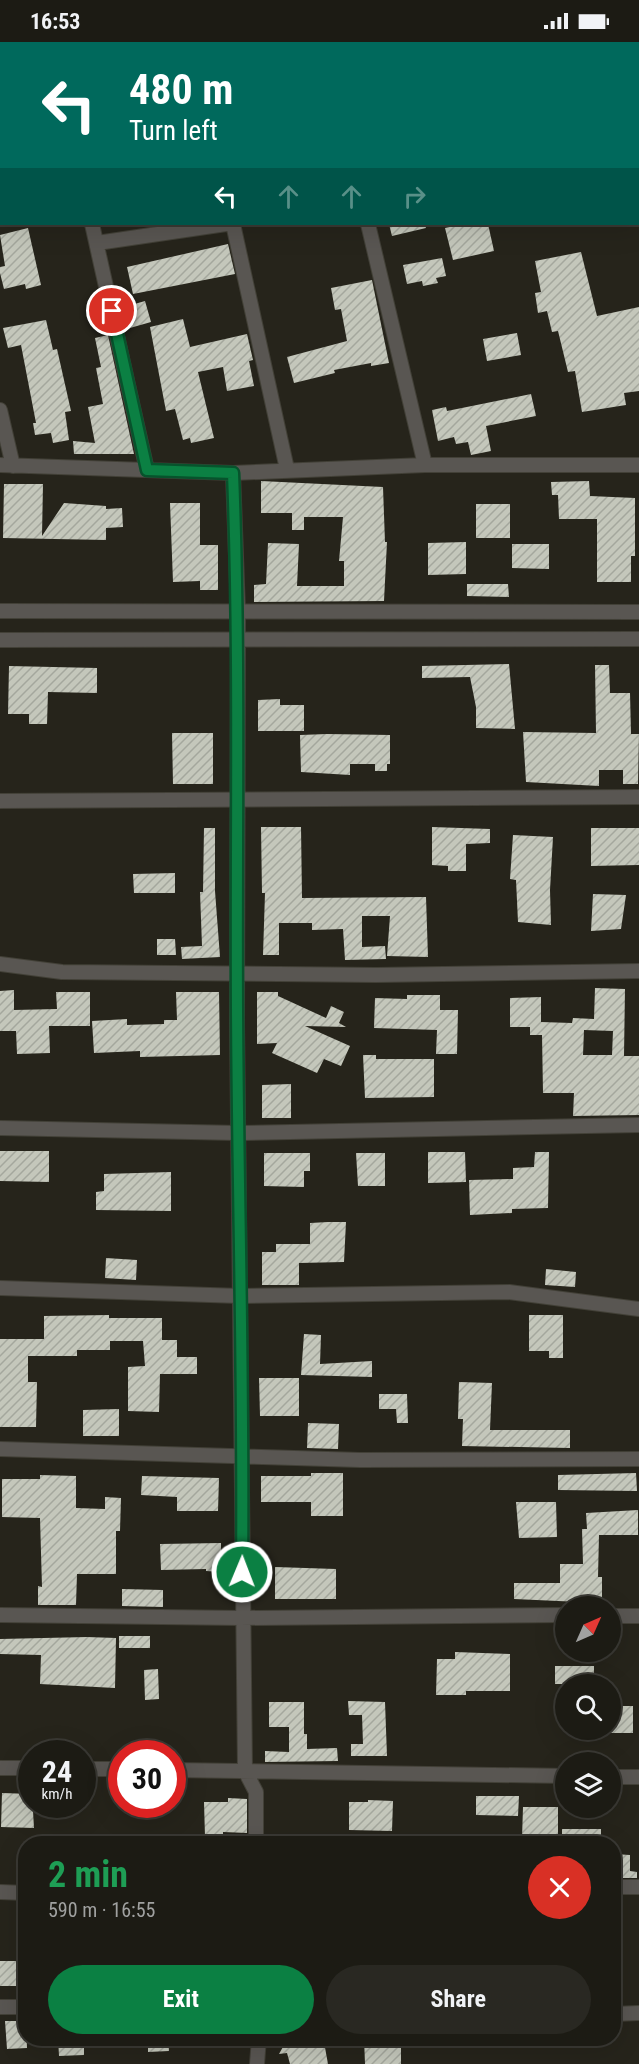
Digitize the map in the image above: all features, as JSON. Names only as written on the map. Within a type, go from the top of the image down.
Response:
[{"type":"street","points":[[92,225],[147,470]]},
{"type":"street","points":[[97,243],[219,225]]},
{"type":"street","points":[[233,225],[287,469]]},
{"type":"street","points":[[368,225],[425,465]]},
{"type":"street","points":[[0,410],[7,465],[233,473],[425,465],[639,465]]},
{"type":"street","points":[[233,473],[238,612],[237,974],[243,1455],[241,1618],[245,1771],[256,1792],[256,1836]]},
{"type":"street","points":[[0,611],[639,612]]},
{"type":"street","points":[[0,640],[639,639]]},
{"type":"street","points":[[0,801],[639,797]]},
{"type":"street","points":[[0,964],[62,972],[237,974],[432,975],[639,971]]},
{"type":"street","points":[[0,1128],[238,1133],[639,1125]]},
{"type":"street","points":[[0,1288],[240,1296],[509,1292],[639,1309]]},
{"type":"street","points":[[0,1449],[360,1460],[639,1459]]},
{"type":"street","points":[[0,1615],[241,1618],[555,1615]]},
{"type":"street","points":[[621,1616],[639,1616]]},
{"type":"street","points":[[0,1768],[18,1768]]},
{"type":"street","points":[[186,1770],[555,1776]]},
{"type":"street","points":[[621,1777],[639,1777]]},
{"type":"street","points":[[621,1887],[639,1887]]},
{"type":"street","points":[[0,1892],[18,1893]]},
{"type":"street","points":[[0,2007],[18,2007]]},
{"type":"street","points":[[621,2014],[639,2013]]},
{"type":"street","points":[[257,2064],[258,2046]]},
{"type":"building","points":[[389,225],[425,225],[426,228],[392,236]]},
{"type":"building","points":[[459,225],[488,225],[494,251],[453,260],[445,228]]},
{"type":"building","points":[[28,228],[41,285],[26,289],[25,284],[4,289],[0,273],[0,267],[5,266],[0,235]]},
{"type":"building","points":[[228,244],[235,274],[133,294],[127,267]]},
{"type":"building","points":[[581,252],[597,316],[639,307],[639,391],[624,393],[626,405],[582,412],[575,371],[568,372],[558,331],[552,332],[547,311],[538,313],[535,293],[541,292],[535,261]]},
{"type":"building","points":[[442,258],[446,276],[436,278],[438,283],[423,286],[422,281],[407,284],[403,265]]},
{"type":"building","points":[[372,280],[389,363],[371,366],[371,363],[334,370],[335,373],[294,383],[287,357],[347,341],[341,309],[335,310],[331,288]]},
{"type":"building","points":[[145,301],[151,322],[130,328],[124,307]]},
{"type":"building","points":[[183,319],[190,347],[247,334],[253,360],[249,361],[254,386],[227,391],[223,367],[198,372],[214,438],[191,443],[190,438],[183,440],[175,409],[166,411],[150,327]]},
{"type":"building","points":[[46,320],[53,350],[57,349],[71,411],[65,412],[69,440],[53,443],[51,433],[35,435],[33,423],[36,423],[21,345],[8,348],[3,328]]},
{"type":"building","points":[[517,333],[521,355],[487,361],[483,339]]},
{"type":"building","points":[[108,335],[134,454],[74,454],[73,441],[95,443],[88,407],[103,404],[96,368],[101,367],[95,338]]},
{"type":"building","points":[[531,394],[536,416],[486,426],[491,451],[471,455],[468,442],[456,444],[454,437],[438,441],[432,410],[446,407],[447,411]]},
{"type":"building","points":[[261,481],[383,487],[385,542],[387,542],[384,601],[254,602],[254,585],[266,584],[268,543],[299,544],[297,586],[344,586],[344,561],[339,561],[343,517],[304,517],[304,530],[292,530],[292,513],[261,513]]},
{"type":"building","points":[[589,481],[590,496],[635,498],[635,556],[631,556],[631,582],[597,582],[597,519],[559,519],[558,495],[552,495],[551,482]]},
{"type":"building","points":[[4,484],[43,484],[42,536],[64,503],[106,506],[106,509],[122,508],[123,527],[106,528],[106,540],[3,538]]},
{"type":"building","points":[[170,503],[200,503],[200,545],[218,545],[218,590],[200,590],[200,581],[173,582]]},
{"type":"building","points":[[476,504],[510,504],[510,538],[476,538]]},
{"type":"building","points":[[466,542],[466,574],[428,575],[428,543]]},
{"type":"building","points":[[512,544],[549,544],[549,569],[512,568]]},
{"type":"building","points":[[467,584],[508,584],[509,597],[467,596]]},
{"type":"building","points":[[509,664],[515,729],[476,728],[476,707],[470,677],[422,678],[422,666]]},
{"type":"building","points":[[595,665],[609,665],[610,693],[630,693],[631,734],[639,734],[638,784],[623,784],[623,770],[599,770],[599,786],[526,782],[523,732],[596,733]]},
{"type":"building","points":[[9,666],[97,668],[97,693],[48,692],[47,724],[29,724],[29,714],[8,714]]},
{"type":"building","points":[[280,699],[280,705],[304,705],[304,731],[258,731],[258,700]]},
{"type":"building","points":[[172,733],[213,733],[213,784],[173,784]]},
{"type":"building","points":[[300,735],[390,735],[390,764],[387,764],[387,771],[375,771],[375,764],[350,764],[350,775],[301,772]]},
{"type":"building","points":[[261,827],[301,827],[302,898],[426,897],[428,957],[387,956],[390,916],[362,916],[362,947],[385,946],[386,959],[345,960],[343,929],[312,930],[312,923],[279,923],[279,955],[263,955],[265,893],[262,893]]},
{"type":"building","points":[[432,827],[490,829],[490,843],[466,844],[466,871],[448,871],[448,866],[432,865]]},
{"type":"building","points":[[204,828],[215,828],[215,891],[220,957],[182,959],[181,947],[202,946],[200,892],[203,892]]},
{"type":"building","points":[[591,828],[639,828],[639,865],[591,866]]},
{"type":"building","points":[[513,835],[553,837],[551,925],[518,922],[516,880],[510,879]]},
{"type":"building","points":[[175,873],[175,893],[134,893],[133,874]]},
{"type":"building","points":[[593,894],[626,895],[621,929],[591,931]]},
{"type":"building","points":[[157,939],[175,939],[176,955],[157,955]]},
{"type":"building","points":[[595,988],[625,989],[624,1056],[639,1056],[639,1115],[573,1116],[574,1093],[543,1093],[542,1035],[530,1035],[530,1027],[510,1027],[510,998],[541,997],[541,1022],[572,1023],[573,1018],[594,1019]],"holes":[[[584,1030],[613,1031],[612,1055],[583,1055]]]},
{"type":"building","points":[[14,990],[14,1010],[57,1009],[56,992],[90,992],[90,1026],[49,1026],[50,1053],[17,1054],[16,1031],[0,1031],[0,991]]},
{"type":"building","points":[[176,992],[219,992],[220,1055],[140,1057],[140,1051],[94,1053],[92,1021],[127,1019],[127,1025],[164,1024],[164,1020],[177,1020]]},
{"type":"building","points":[[257,992],[278,992],[278,996],[326,1018],[331,1006],[344,1012],[339,1023],[346,1027],[305,1026],[350,1046],[341,1066],[324,1059],[317,1073],[272,1053],[277,1043],[257,1044]]},
{"type":"building","points":[[407,995],[440,995],[440,1010],[458,1010],[457,1054],[436,1054],[437,1030],[374,1028],[375,998],[407,999]]},
{"type":"building","points":[[363,1055],[376,1055],[376,1059],[434,1059],[434,1097],[365,1098]]},
{"type":"building","points":[[291,1084],[291,1118],[262,1118],[262,1085]]},
{"type":"building","points":[[0,1151],[49,1151],[49,1182],[0,1181]]},
{"type":"building","points":[[428,1152],[465,1152],[466,1182],[428,1183]]},
{"type":"building","points":[[535,1152],[549,1152],[548,1208],[512,1209],[512,1213],[470,1215],[469,1180],[513,1179],[513,1168],[534,1167]]},
{"type":"building","points":[[264,1153],[310,1153],[310,1171],[304,1171],[304,1187],[264,1186]]},
{"type":"building","points":[[356,1153],[385,1153],[385,1186],[358,1186]]},
{"type":"building","points":[[171,1172],[171,1211],[96,1210],[96,1192],[104,1191],[104,1174]]},
{"type":"building","points":[[346,1222],[344,1262],[299,1263],[299,1285],[262,1285],[262,1252],[276,1252],[276,1244],[310,1244],[310,1223]]},
{"type":"building","points":[[106,1258],[137,1260],[136,1280],[105,1278]]},
{"type":"building","points":[[546,1269],[576,1272],[575,1287],[545,1285]]},
{"type":"building","points":[[109,1315],[109,1318],[162,1318],[162,1340],[177,1340],[177,1357],[197,1357],[197,1374],[160,1374],[159,1412],[128,1411],[128,1367],[145,1366],[143,1341],[110,1341],[110,1350],[77,1350],[77,1356],[28,1356],[28,1382],[37,1382],[36,1427],[0,1427],[0,1339],[44,1339],[44,1316]]},
{"type":"building","points":[[529,1315],[563,1315],[563,1358],[549,1358],[549,1351],[529,1351]]},
{"type":"building","points":[[304,1334],[321,1335],[320,1364],[372,1361],[372,1377],[301,1375]]},
{"type":"building","points":[[259,1378],[299,1378],[299,1416],[260,1416]]},
{"type":"building","points":[[459,1382],[492,1383],[490,1430],[570,1430],[570,1448],[462,1446],[463,1419],[458,1419]]},
{"type":"building","points":[[379,1394],[407,1394],[408,1423],[397,1423],[396,1409],[379,1409]]},
{"type":"building","points":[[119,1409],[119,1436],[83,1436],[83,1410]]},
{"type":"building","points":[[308,1423],[339,1424],[338,1449],[307,1448]]},
{"type":"building","points":[[311,1473],[343,1473],[343,1516],[311,1516],[311,1502],[261,1502],[261,1476],[311,1476]]},
{"type":"building","points":[[636,1473],[637,1491],[558,1490],[558,1475]]},
{"type":"building","points":[[40,1475],[76,1476],[76,1508],[105,1509],[105,1497],[121,1498],[120,1531],[116,1531],[116,1574],[77,1574],[76,1605],[38,1605],[38,1586],[42,1587],[40,1518],[2,1517],[2,1479],[40,1479]]},
{"type":"building","points":[[142,1476],[219,1478],[218,1511],[177,1511],[177,1497],[141,1495]]},
{"type":"building","points":[[516,1502],[556,1502],[557,1537],[519,1538]]},
{"type":"building","points":[[638,1510],[638,1535],[599,1535],[598,1577],[602,1577],[602,1596],[555,1596],[555,1601],[514,1599],[514,1583],[560,1583],[560,1564],[583,1564],[582,1529],[587,1529],[586,1513]]},
{"type":"building","points":[[221,1543],[221,1572],[206,1571],[206,1569],[161,1570],[160,1544]]},
{"type":"building","points":[[275,1567],[336,1569],[336,1599],[275,1599]]},
{"type":"building","points":[[122,1589],[163,1590],[163,1607],[122,1606]]},
{"type":"building","points":[[119,1636],[150,1636],[150,1648],[119,1648]]},
{"type":"building","points":[[116,1638],[115,1688],[40,1684],[41,1655],[0,1654],[0,1639]]},
{"type":"building","points":[[455,1652],[510,1654],[510,1691],[466,1691],[466,1695],[436,1695],[437,1659],[455,1659]]},
{"type":"building","points":[[555,1666],[594,1666],[594,1674],[555,1674]]},
{"type":"building","points":[[158,1669],[159,1699],[145,1700],[144,1670]]},
{"type":"building","points":[[348,1701],[385,1702],[387,1756],[351,1756],[351,1744],[363,1744],[362,1715],[349,1715]]},
{"type":"building","points":[[269,1702],[304,1702],[304,1734],[307,1734],[307,1749],[337,1748],[338,1761],[265,1762],[265,1751],[289,1752],[289,1727],[269,1727]]},
{"type":"building","points":[[621,1706],[633,1706],[633,1733],[621,1733]]},
{"type":"building","points":[[2,1793],[18,1794],[18,1818],[33,1818],[34,1828],[1,1827]]},
{"type":"building","points":[[476,1796],[519,1796],[518,1816],[476,1815]]},
{"type":"building","points":[[228,1798],[247,1799],[247,1833],[223,1832],[223,1836],[205,1836],[204,1802],[228,1802]]},
{"type":"building","points":[[368,1800],[393,1801],[392,1831],[349,1830],[349,1802],[368,1802]]},
{"type":"building","points":[[523,1807],[555,1807],[555,1818],[558,1818],[558,1836],[522,1836]]},
{"type":"building","points":[[562,1829],[601,1829],[601,1836],[562,1836]]},
{"type":"building","points":[[621,1854],[630,1855],[630,1871],[637,1872],[637,1878],[621,1878]]},
{"type":"building","points":[[0,1961],[18,1961],[18,1986],[0,1986]]},
{"type":"building","points":[[5,2021],[18,2021],[18,2046],[27,2046],[27,2048],[7,2049]]},
{"type":"building","points":[[58,2046],[84,2046],[84,2055],[59,2056]]},
{"type":"building","points":[[148,2046],[169,2046],[169,2051],[148,2052]]},
{"type":"building","points":[[284,2046],[325,2046],[328,2064],[290,2064],[287,2053],[279,2054]]},
{"type":"building","points":[[364,2046],[401,2046],[401,2064],[365,2064]]},
{"type":"route","points":[[112,311],[147,470],[233,473],[238,612],[237,1008],[243,1455],[242,1572]]}]
